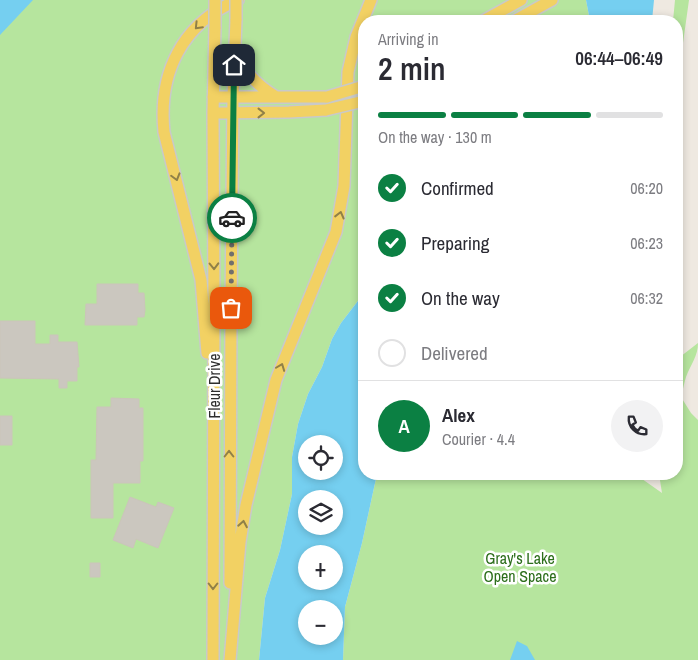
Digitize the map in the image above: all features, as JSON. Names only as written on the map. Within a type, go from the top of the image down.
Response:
[{"type":"main road","name":"Fleur Drive","points":[[213,660],[213,97],[215,0]]},
{"type":"main road","name":"Fleur Drive","points":[[230,660],[233,97],[237,0]]},
{"type":"main road","points":[[214,449],[201,280],[185,208],[164,132],[162,113],[168,77],[182,44],[210,14],[237,0]]},
{"type":"main road","points":[[365,15],[371,0]]},
{"type":"main road","points":[[494,15],[520,0]]},
{"type":"main road","points":[[525,15],[552,0]]},
{"type":"main road","points":[[230,660],[240,542],[248,496],[276,380],[336,232],[344,186],[348,72],[358,32]]},
{"type":"main road","points":[[235,49],[248,75],[255,83],[276,97]]},
{"type":"main road","points":[[213,97],[326,97],[358,88]]},
{"type":"main road","points":[[213,113],[326,110],[358,102]]},
{"type":"green space","points":[[0,0],[586,0],[589,15],[358,15],[358,301],[341,323],[332,339],[322,367],[308,394],[298,424],[292,457],[292,494],[280,550],[265,598],[259,660],[0,660]]},
{"type":"green space","points":[[675,0],[689,0],[683,43],[683,15],[674,15]]},
{"type":"green space","name":"Gray's Lake Open Space","points":[[698,343],[697,352],[683,389],[683,355]]},
{"type":"green space","name":"Gray's Lake Open Space","points":[[683,400],[698,420],[698,660],[343,660],[345,607],[376,480],[644,480],[662,493],[660,480],[683,480]]},
{"type":"water","points":[[0,0],[33,0],[0,35]]},
{"type":"water","points":[[586,0],[654,0],[653,15],[589,15]]},
{"type":"water","points":[[358,301],[358,480],[376,480],[345,607],[343,660],[259,660],[265,598],[280,550],[292,494],[292,457],[298,424],[308,394],[322,367],[332,339],[341,323]]},
{"type":"water","points":[[517,641],[527,646],[535,660],[510,660]]},
{"type":"building","points":[[97,284],[138,284],[138,293],[144,293],[144,317],[137,317],[137,325],[85,325],[86,304],[97,304]]},
{"type":"building","points":[[0,321],[35,321],[35,344],[50,344],[50,335],[58,335],[58,342],[77,342],[79,367],[77,367],[77,381],[67,381],[67,388],[59,388],[59,379],[0,378]]},
{"type":"building","points":[[111,398],[139,399],[139,408],[143,408],[143,461],[140,461],[140,483],[113,483],[113,518],[91,518],[91,460],[96,460],[97,407],[111,407]]},
{"type":"building","points":[[0,416],[12,416],[12,445],[0,445]]},
{"type":"building","points":[[130,497],[156,507],[158,502],[174,508],[158,548],[136,539],[133,548],[113,540]]},
{"type":"building","points":[[90,563],[100,563],[100,577],[90,577]]},
{"type":"way so far","points":[[231,308],[232,218]]},
{"type":"route","points":[[232,218],[234,65]]}]
